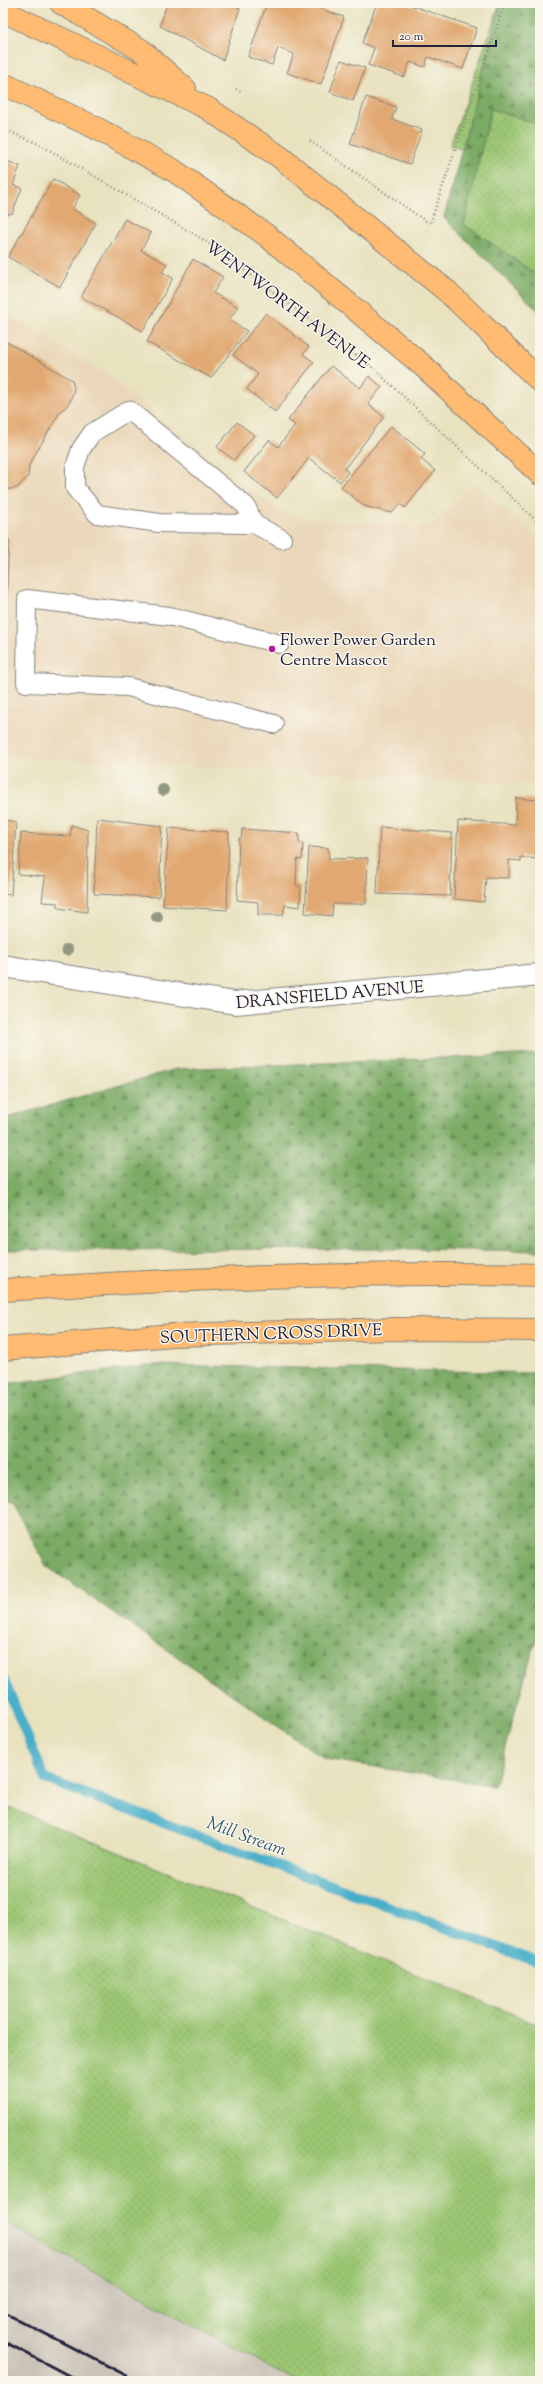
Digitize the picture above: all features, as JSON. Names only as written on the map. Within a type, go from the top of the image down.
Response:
[{"type":"main road","points":[[61,3],[141,50],[207,108],[280,157],[448,292],[540,381]]},
{"type":"main road","points":[[3,11],[207,108]]},
{"type":"main road","name":"WENTWORTH AVENUE","points":[[3,84],[94,127],[173,170],[266,236],[421,364],[540,474]]},
{"type":"main road","points":[[3,1290],[135,1282],[468,1274],[540,1275]]},
{"type":"main road","name":"SOUTHERN CROSS DRIVE","points":[[3,1349],[173,1335],[395,1329],[540,1330]]},
{"type":"street","name":"DRANSFIELD AVENUE","points":[[3,966],[235,1003],[540,975]]},
{"type":"lane","points":[[254,524],[246,506],[129,410],[92,433],[81,449],[75,467],[75,488],[97,514],[158,523],[254,524],[282,539]]},
{"type":"lane","points":[[274,724],[128,688],[26,683],[27,599],[169,616],[280,644]]},
{"type":"path","points":[[307,139],[430,224],[504,3]]},
{"type":"path","points":[[236,89],[242,94]]},
{"type":"path","name":"WENTWORTH AVENUE","points":[[3,129],[39,144],[204,240],[372,366],[540,524]]},
{"type":"shaded area","name":"Flower Power Garden Centre Mascot","points":[[3,312],[106,374],[261,498],[292,517],[430,527],[474,482],[540,542],[540,785],[3,756]]},
{"type":"shaded area","points":[[3,2222],[296,2381],[3,2381]]},
{"type":"green space","points":[[500,3],[540,3],[540,301],[444,218],[462,149],[450,146]]},
{"type":"green space","points":[[501,3],[540,3],[540,125],[491,109],[464,224],[540,277],[540,313],[444,218]]},
{"type":"green space","points":[[540,1054],[540,1251],[412,1249],[3,1250],[3,1119],[176,1069]]},
{"type":"green space","points":[[154,1365],[540,1373],[540,1625],[494,1786],[325,1759],[46,1566],[12,1502],[3,1501],[3,1384]]},
{"type":"green space","points":[[3,1809],[13,1809],[540,2025],[540,2381],[296,2381],[3,2222]]},
{"type":"building","points":[[167,3],[225,3],[240,8],[223,60],[160,26]]},
{"type":"building","points":[[267,3],[303,3],[344,17],[321,84],[287,73],[294,54],[278,48],[272,65],[248,57]]},
{"type":"building","points":[[377,3],[404,3],[477,28],[463,69],[428,57],[425,67],[410,62],[404,77],[368,65],[374,48],[362,43]]},
{"type":"building","points":[[341,60],[365,68],[353,101],[330,92]]},
{"type":"building","points":[[366,97],[396,107],[392,119],[422,130],[410,164],[350,144]]},
{"type":"building","points":[[3,155],[6,156],[4,160],[20,166],[13,185],[22,188],[12,214],[9,213],[3,219]]},
{"type":"building","points":[[53,179],[80,195],[72,209],[96,223],[60,287],[8,257]]},
{"type":"building","points":[[125,219],[151,233],[141,250],[167,264],[162,272],[173,278],[143,331],[81,297]]},
{"type":"building","points":[[193,259],[223,277],[213,293],[238,307],[229,320],[247,331],[211,378],[147,342]]},
{"type":"building","points":[[266,313],[309,347],[303,354],[314,362],[275,412],[247,389],[258,374],[233,355]]},
{"type":"building","points":[[3,340],[72,380],[74,388],[71,400],[65,408],[61,410],[29,465],[28,477],[17,488],[10,489],[3,489]]},
{"type":"building","points":[[331,366],[360,388],[369,376],[382,387],[368,404],[384,417],[344,469],[348,472],[340,482],[309,458],[277,498],[244,472],[269,440],[278,447],[295,425],[288,420]]},
{"type":"building","points":[[237,422],[254,435],[234,460],[217,447]]},
{"type":"building","points":[[391,426],[425,454],[421,459],[435,471],[405,508],[400,504],[392,513],[364,506],[341,487]]},
{"type":"building","points":[[3,538],[9,539],[6,602],[3,602]]},
{"type":"building","points":[[516,798],[538,800],[536,859],[521,857],[521,861],[509,860],[509,878],[486,877],[484,902],[454,899],[458,821],[515,825]]},
{"type":"building","points":[[97,818],[162,826],[159,897],[94,894]]},
{"type":"building","points":[[3,820],[16,822],[11,895],[3,894]]},
{"type":"building","points":[[72,825],[88,830],[87,912],[58,908],[58,903],[42,902],[45,877],[18,874],[21,833],[70,836]]},
{"type":"building","points":[[380,827],[452,833],[450,896],[377,894]]},
{"type":"building","points":[[169,828],[229,832],[227,910],[163,906]]},
{"type":"building","points":[[242,829],[299,833],[299,843],[303,843],[302,860],[297,859],[296,885],[301,887],[300,907],[285,905],[283,915],[258,915],[258,902],[237,900],[239,838],[241,839]]},
{"type":"building","points":[[309,847],[328,848],[329,859],[368,858],[366,904],[333,904],[332,916],[305,913]]},
{"type":"waterway","name":"Mill Stream","points":[[3,1678],[45,1779],[540,1963]]},
{"type":"railway","points":[[3,2312],[137,2381]]},
{"type":"railway","points":[[3,2341],[79,2381]]},
{"type":"place","name":"Flower Power Garden Centre Mascot","points":[[272,649]]}]
